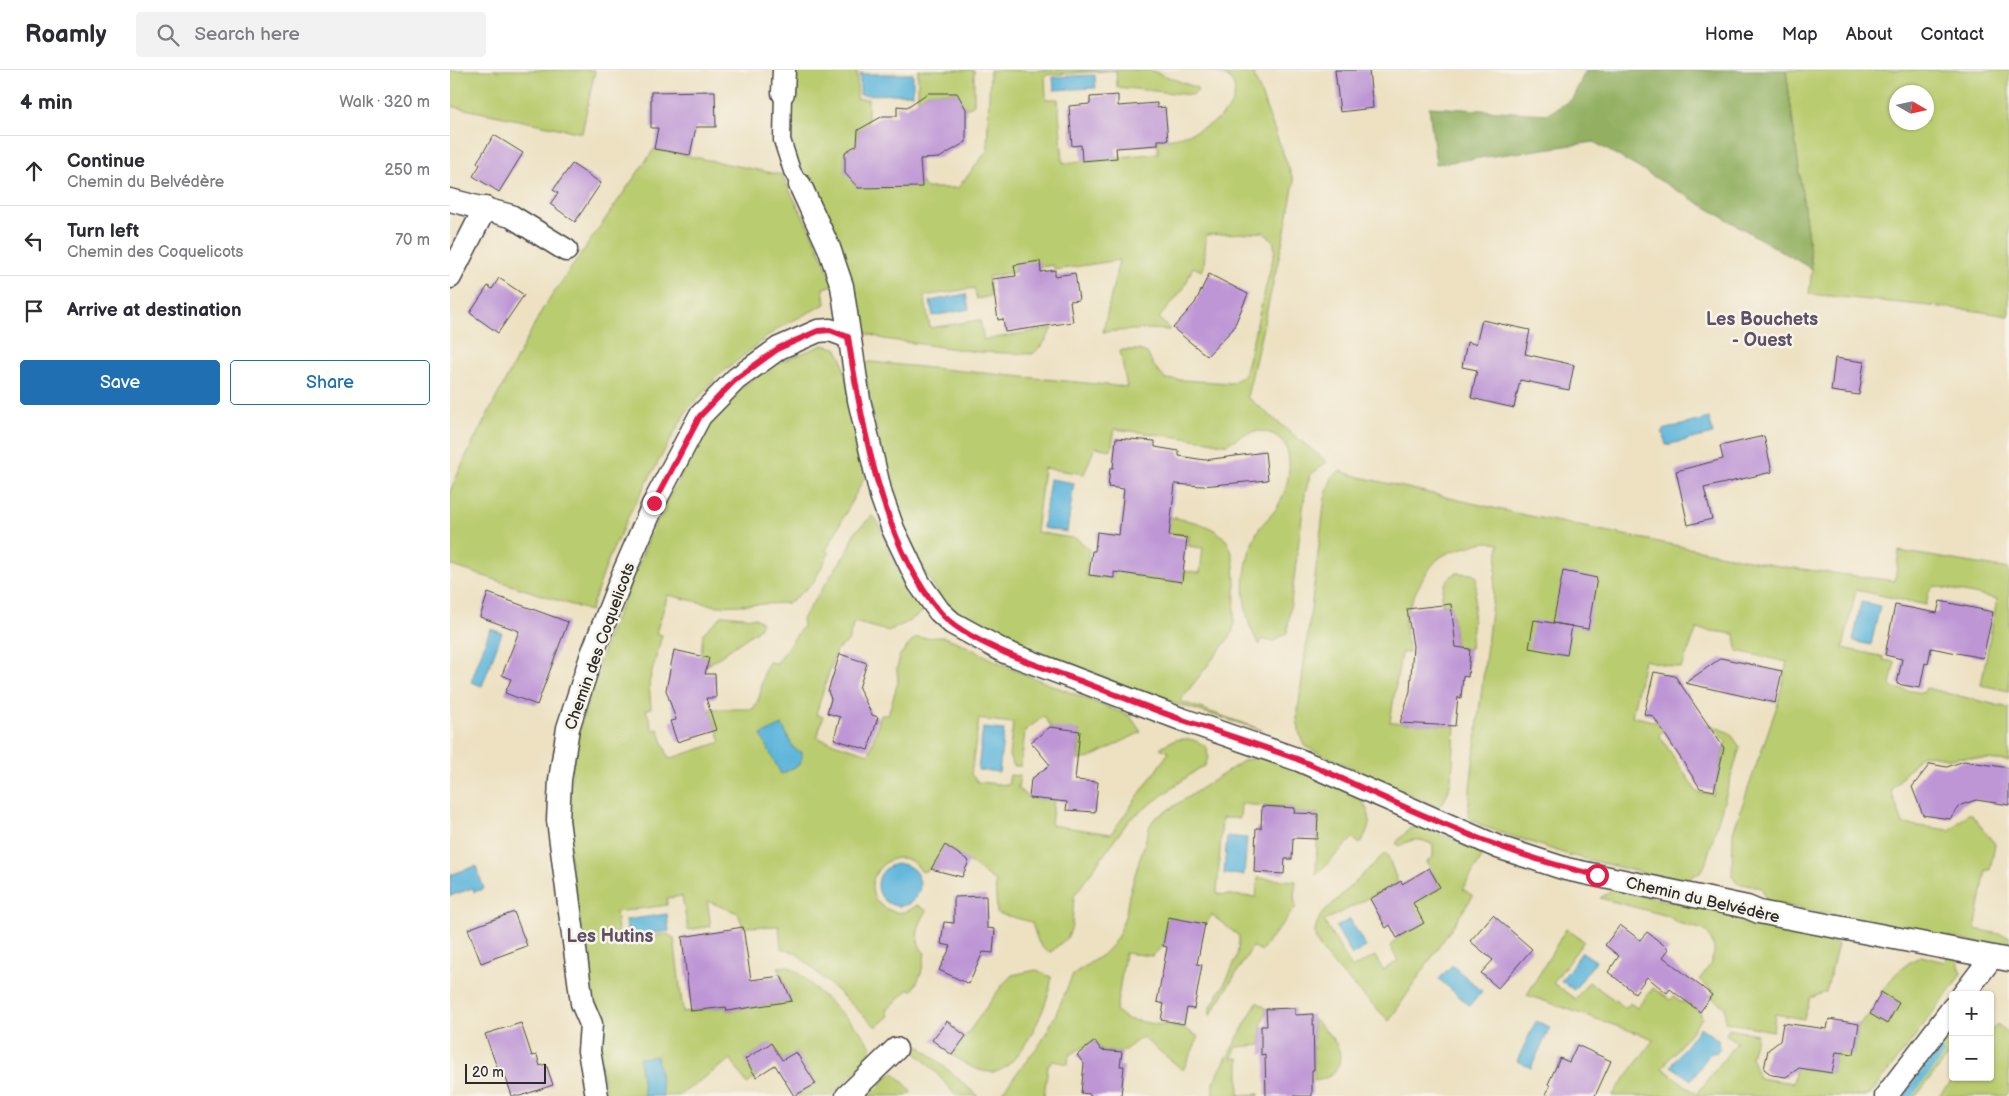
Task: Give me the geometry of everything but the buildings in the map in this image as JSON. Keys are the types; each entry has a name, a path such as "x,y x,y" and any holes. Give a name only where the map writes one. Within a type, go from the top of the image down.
{"street":[{"name":"Chemin du Belvédère","path":"784,70 782,140 792,171 829,248 842,286 848,337 863,419 881,495 893,528 919,583 939,611 952,623 1005,652 1181,719 1300,760 1498,847 1566,869 1747,907 1759,912 2000,958"},
{"path":"450,200 501,212 521,221 566,250"},
{"path":"450,277 485,208"},
{"name":"Chemin des Coquelicots","path":"597,1096 589,1051 591,1024 582,1003 558,820 560,780 568,728 592,654 638,538 680,452 700,416 736,379 779,348 818,331 830,330 848,337"},
{"path":"1967,991 2000,958"},
{"path":"1886,1096 1949,1013"},
{"path":"848,1096 896,1049"}],"green space":[{"path":"450,70 595,70 582,133 450,106"},
{"path":"791,70 857,70 857,99 868,99 868,125 858,130 857,145 845,153 845,173 921,182 927,188 958,188 987,151 990,70 1116,70 1045,75 1046,99 1058,99 1063,163 1158,153 1158,140 1179,137 1203,128 1223,115 1230,107 1234,97 1233,83 1213,70 1252,70 1294,182 1285,231 1247,397 1327,462 1310,475 1305,494 1287,633 1272,642 1262,639 1260,645 1248,619 1244,590 1248,559 1257,532 1278,506 1287,483 1289,461 1287,451 1283,443 1276,436 1262,431 1253,432 1245,434 1228,444 1220,444 1115,429 1111,450 1095,447 1084,474 1044,468 1036,532 1077,539 1089,549 1086,576 1113,579 1115,568 1123,573 1182,582 1184,571 1200,573 1203,548 1188,546 1189,536 1167,533 1169,517 1207,526 1221,535 1230,547 1233,557 1235,593 1232,634 1180,701 1262,730 1141,693 980,630 945,604 916,557 890,495 863,367 870,362 1127,387 1120,350 1139,350 1147,353 1154,366 1165,379 1231,383 1244,376 1275,250 1273,240 1263,232 1206,235 1204,267 1202,271 1193,267 1184,288 1159,318 1170,330 1148,329 1103,332 1119,260 1055,270 1053,265 1041,267 1014,265 1015,272 988,277 991,296 977,299 974,288 924,296 930,328 980,320 984,340 1053,328 1044,343 1033,354 978,352 884,339 865,333 859,322 845,269 799,166 791,140 789,123"},
{"path":"918,70 974,70 974,104 966,109 956,93 928,93 918,100"},
{"path":"1116,70 1150,70 1197,88 1198,91 1192,95 1117,87"},
{"path":"1586,70 1786,70 1812,269 1594,142 1436,164 1429,107 1548,114 1572,99"},
{"path":"1786,70 2009,70 2009,316 1970,310 1809,294 1812,269"},
{"path":"654,149 782,175 815,240 834,285 823,288 825,304 777,329 719,375 687,410 631,511 609,558 590,611 450,565 450,491 466,456 542,310"},
{"path":"823,345 836,348 842,359 865,476 826,551 829,553 813,583 789,603 716,606 668,595 656,633 662,635 649,683 651,708 646,710 653,730 658,729 669,759 721,742 710,709 753,709 757,703 764,673 769,662 777,663 803,626 802,619 850,547 854,533 872,516 877,520 897,570 925,610 908,622 888,631 854,622 848,642 836,650 816,714 823,717 817,738 869,754 881,715 888,715 898,682 897,669 900,655 915,638 944,637 1016,671 1130,716 1141,732 1090,758 1078,760 1080,731 1065,729 1056,736 1044,716 1025,731 1021,766 1014,766 1009,756 1013,723 979,719 971,774 978,782 1008,785 1010,775 1020,776 1018,788 1029,798 1054,800 1051,825 1111,834 1169,752 1160,748 1165,744 1177,740 1190,739 1207,748 1208,757 1205,766 1198,769 1129,820 1074,896 1072,926 1068,937 1051,952 1042,948 1031,922 997,913 995,881 946,845 931,869 922,872 911,861 899,858 888,861 879,868 873,879 872,890 877,901 893,912 904,912 917,905 927,911 921,921 918,932 919,943 925,953 921,974 913,990 909,989 887,1010 889,1016 876,1027 796,953 781,948 779,926 743,927 738,913 707,901 711,926 688,930 682,896 667,898 667,905 616,912 619,941 667,934 674,938 683,1012 726,1007 727,1011 791,1001 778,967 787,966 799,973 859,1030 871,1047 869,1056 831,1096 795,1096 816,1083 796,1052 782,1060 771,1043 745,1059 756,1077 747,1084 731,1059 678,1096 606,1096 588,989 566,826 575,743 607,639 655,524 710,419 738,390 773,365"},
{"path":"1340,471 1515,513 1778,566 1895,581 1899,551 2009,569 2009,691 1981,685 1997,599 1935,586 1929,591 1926,605 1856,590 1843,648 1884,657 1883,660 1895,662 1890,684 1893,688 1923,693 1926,688 2009,708 2009,761 1958,757 1953,759 1922,754 1891,790 1903,824 1950,830 1968,814 1971,814 1995,844 1990,870 1986,870 1975,929 2009,936 2009,943 2004,948 1767,902 1762,888 1737,883 1732,876 1733,832 1778,703 1787,662 1737,651 1735,634 1697,629 1681,668 1644,660 1632,716 1669,725 1659,735 1697,792 1713,795 1726,742 1708,724 1730,733 1740,747 1705,865 1699,873 1684,880 1643,873 1569,855 1482,826 1468,817 1499,544 1488,542 1477,544 1449,553 1438,559 1417,589 1406,616 1405,627 1409,653 1401,653 1390,722 1455,726 1451,778 1442,804 1435,806 1306,747 1300,735 1297,719 1325,498 1332,477"},
{"path":"1458,573 1472,574 1477,577 1470,649 1456,647 1451,604 1442,605 1444,586 1449,578"},
{"path":"723,615 755,618 762,622 759,629 708,665 709,658 701,656 703,633"},
{"path":"1266,756 1353,793 1364,805 1369,817 1369,823 1364,837 1359,844 1353,838 1316,875 1318,814 1294,813 1294,808 1241,804 1240,818 1222,818 1217,894 1256,897 1258,878 1296,881 1294,897 1296,907 1261,951 1253,946 1210,1016 1210,1009 1225,983 1237,956 1239,946 1239,936 1212,915 1204,926 1168,917 1163,946 1152,956 1125,953 1116,1011 1126,1019 1185,1029 1199,1037 1183,1070 1142,1037 1122,1052 1101,1050 1095,1041 1069,1055 1068,1064 1053,1061 1048,1065 1044,1096 1013,1096 1011,1094 1009,1096 999,1096 1042,1041 1073,974 1102,955 1119,934 1150,825 1154,819 1245,760"},
{"path":"1418,826 1485,852 1463,889 1473,896 1389,1021 1327,957 1316,940 1315,929 1322,914 1385,853 1388,856 1398,883 1324,921 1352,968 1375,956 1383,970 1398,961 1390,946 1397,938 1424,923 1413,903 1440,887 1427,862 1433,857 1433,845 1416,840 1408,841 1400,846 1396,843 1409,829"},
{"path":"1613,890 1738,915 1742,922 1838,944 1826,992 1810,998 1804,1019 1775,1014 1773,1031 1725,1022 1725,1007 1711,997 1714,992 1699,980 1710,965 1714,954 1714,948 1709,935 1704,930 1678,923 1668,916 1600,898"},
{"path":"1566,929 1584,941 1553,983 1575,999 1589,982 1626,1008 1630,1003 1637,1008 1653,988 1670,1000 1674,996 1682,1003 1684,1000 1700,1012 1702,1018 1662,1068 1697,1094 1737,1042 1726,1034 1729,1029 1757,1034 1751,1057 1759,1078 1793,1083 1796,1067 1832,1073 1836,1052 1854,1054 1859,1024 1870,1014 1887,1024 1899,1003 1881,992 1903,967 1921,956 1944,962 1949,956 1958,961 1961,973 1954,985 1869,1096 1612,1096 1654,1039 1527,995"},
{"path":"1036,970 1051,977 1050,988 1040,1017 1014,1060 1004,1068 988,1072 972,1067 952,1055 1003,984 1012,975"},
{"path":"1257,1002 1267,1009 1261,1026 1261,1045 1237,1047 1231,1058 1239,1058 1239,1095 1259,1094 1259,1096 1213,1096 1213,1083"},
{"path":"1313,1019 1335,1042 1340,1056 1335,1071 1326,1078 1314,1081"},
{"path":"1997,1024 2009,1033 2009,1092 2006,1096 1938,1096 1952,1081 1994,1081 1994,1028"},
{"path":"1949,1037 1949,1055 1916,1096 1899,1096 1940,1042"},
{"path":"919,1045 978,1096 956,1096 933,1069 914,1051"},
{"path":"893,1072 912,1091 907,1096 869,1096"}],"water":[{"path":"860,74 913,74 913,94 860,95"},
{"path":"1095,75 1096,88 1054,90 1053,77"},
{"path":"966,294 969,309 933,316 930,301"},
{"path":"1709,418 1713,434 1666,445 1662,430"},
{"path":"1050,479 1074,483 1067,532 1043,528"},
{"path":"1861,602 1880,606 1871,645 1853,641"},
{"path":"490,629 502,633 482,686 471,682"},
{"path":"782,725 794,749 802,752 802,758 801,764 781,774 761,735"},
{"path":"983,728 1004,730 999,772 978,770"},
{"path":"1227,836 1247,838 1244,875 1224,874"},
{"path":"903,864 911,867 917,873 920,885 917,897 911,903 895,906 887,903 881,897 878,881 881,873 887,867"},
{"path":"476,866 484,889 474,892 473,888 450,896 450,875"},
{"path":"667,914 669,931 628,937 626,920"},
{"path":"1350,919 1366,947 1352,955 1336,927"},
{"path":"1582,952 1596,961 1574,990 1561,981"},
{"path":"1452,965 1482,991 1470,1006 1439,979"},
{"path":"1536,1021 1550,1027 1531,1068 1517,1061"},
{"path":"1700,1027 1719,1041 1720,1048 1716,1053 1711,1052 1691,1080 1671,1066"},
{"path":"657,1056 663,1096 644,1096 639,1058"}],"waterway":[{"path":"1907,1096 1940,1054"}],"district":[{"name":"Les Bouchets - Ouest","path":"1762,329"},
{"name":"Les Hutins","path":"610,936"}],"route":[{"path":"654,503 700,416 736,379 779,348 818,331 830,330 840,332 848,337 859,400 881,495 893,528 919,583 939,611 952,623 1005,652 1181,719 1300,760 1498,847 1566,869 1597,875"}]}
